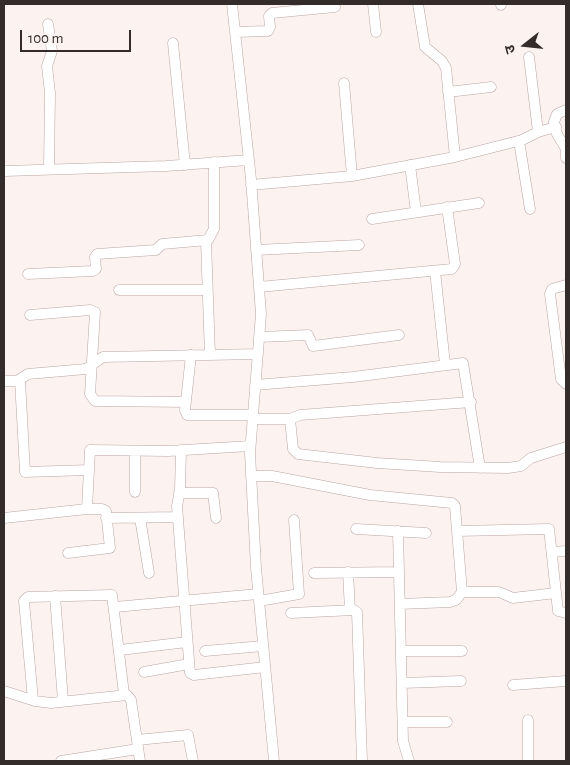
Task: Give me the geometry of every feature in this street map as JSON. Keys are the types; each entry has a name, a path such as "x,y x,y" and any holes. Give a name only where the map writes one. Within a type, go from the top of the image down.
{"street":[{"path":"232,4 249,160 259,287 260,338 250,446 259,597 274,761"},
{"path":"373,4 376,32"},
{"path":"418,4 424,43 428,50 445,64 455,157"},
{"path":"235,32 265,32 269,30 270,15 293,8 335,7"},
{"path":"48,24 52,51 47,66 50,93 49,169"},
{"path":"174,43 185,165"},
{"path":"529,57 538,132"},
{"path":"344,83 352,176"},
{"path":"448,92 491,87"},
{"path":"566,110 557,114 554,122 566,149 566,158"},
{"path":"251,185 352,176 455,157 519,141 538,132 556,127"},
{"path":"519,141 530,209"},
{"path":"5,171 185,165 249,160"},
{"path":"28,274 93,271 96,269 95,257 97,254 156,250 162,244 206,241 211,238 214,229 214,162"},
{"path":"410,165 416,212"},
{"path":"372,219 479,204"},
{"path":"259,287 452,269 455,264 447,207"},
{"path":"206,241 210,355"},
{"path":"256,250 359,244"},
{"path":"435,271 445,364"},
{"path":"566,285 552,289 550,294 561,379 566,384"},
{"path":"119,290 207,290"},
{"path":"30,315 90,310 95,312 90,394 95,400 186,402"},
{"path":"260,338 308,335 313,346 399,335"},
{"path":"4,381 20,380 28,374 86,369 103,357 258,354"},
{"path":"191,355 185,413 189,416 290,418 470,402"},
{"path":"256,385 353,377 460,363 465,365 480,468"},
{"path":"20,380 25,472 90,470"},
{"path":"290,418 293,450 298,454 377,463 516,468 531,458 566,446"},
{"path":"87,509 90,450 181,450 250,446"},
{"path":"181,450 177,501 190,673 194,675 265,667"},
{"path":"135,451 135,492"},
{"path":"251,476 272,476 370,495 452,503 455,506 462,592 456,600 450,602 400,604"},
{"path":"179,493 213,493 216,518"},
{"path":"4,518 87,509 104,509 110,546 108,550 68,554"},
{"path":"106,518 178,517"},
{"path":"140,518 149,573"},
{"path":"115,606 299,594 294,520"},
{"path":"457,531 546,528 550,531 558,611 566,613"},
{"path":"356,529 426,533"},
{"path":"398,532 403,741 410,761"},
{"path":"552,552 566,551"},
{"path":"348,572 350,610"},
{"path":"314,573 399,572"},
{"path":"462,592 499,592 513,598 556,593"},
{"path":"33,700 24,601 28,597 110,595 114,597 124,694"},
{"path":"55,596 63,701"},
{"path":"291,613 350,610 357,612 362,761"},
{"path":"120,650 188,642"},
{"path":"205,651 263,646"},
{"path":"401,651 462,651"},
{"path":"144,672 189,664"},
{"path":"402,683 461,681"},
{"path":"513,685 566,681"},
{"path":"4,691 33,700 63,701 124,694 130,697 140,761"},
{"path":"528,720 528,761"},
{"path":"403,722 447,722"},
{"path":"61,761 188,735 192,761"}]}
